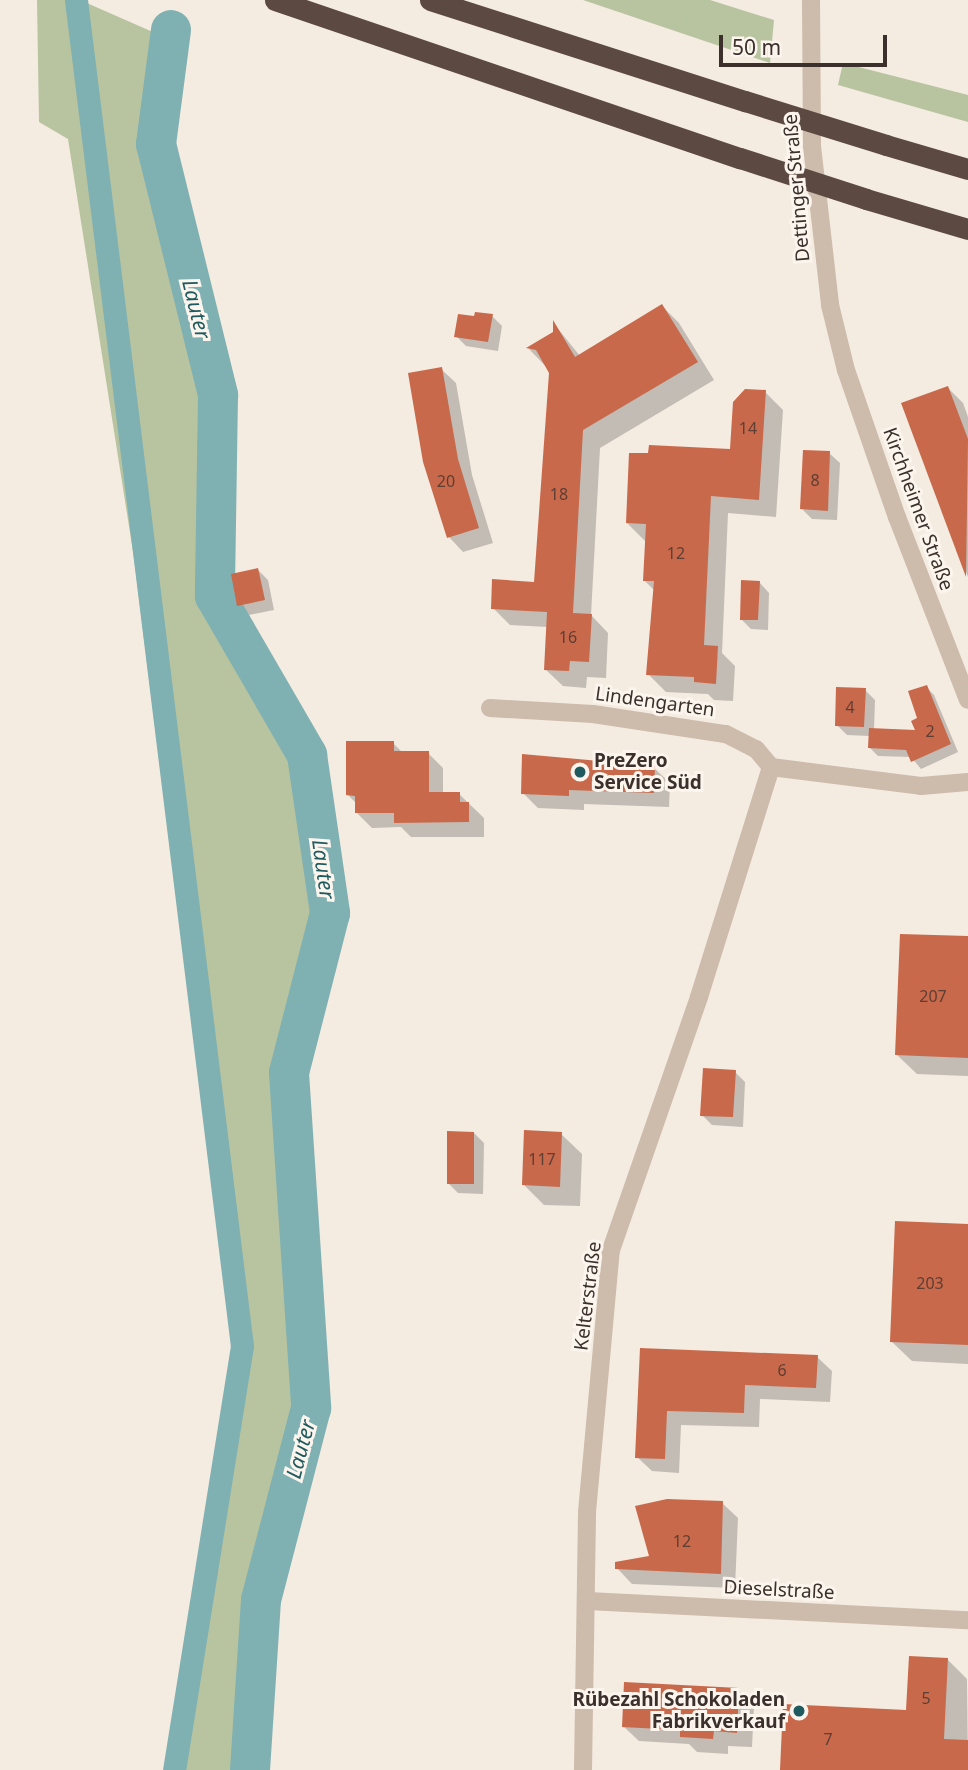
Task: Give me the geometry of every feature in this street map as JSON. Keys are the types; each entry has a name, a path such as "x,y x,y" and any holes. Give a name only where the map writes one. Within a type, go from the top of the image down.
{"highway":[{"path":"275,0 740,158 968,229"},
{"path":"430,0 968,169"}],"street":[{"name":"Dettinger Straße","path":"811,0 811,146 818,226 846,370"},
{"name":"Kirchheimer Straße","path":"846,370 897,517 968,699"},
{"name":"Lindengarten","path":"490,708 593,714 726,734 756,749 771,767"},
{"path":"771,767 818,769 920,786 968,782"},
{"name":"Kelterstraße","path":"583,1770 588,1601 587,1512 611,1250 699,996 771,767"},
{"name":"Dieselstraße","path":"588,1601 968,1620"}],"green space":[{"path":"37,0 80,0 187,47 169,150 230,385 225,594 317,750 343,912 299,1076 320,1406 267,1601 255,1770 166,1770 232,1346 134,558 68,139 39,122"},
{"path":"583,0 710,0 774,20 770,63"},
{"path":"843,63 968,95 968,122 838,85"}],"building":[{"path":"662,304 698,362 583,430 573,613 592,614 589,662 570,661 569,671 544,670 547,612 491,609 492,579 534,582 549,373 536,350 526,348 553,332 553,320 575,357"},
{"path":"475,312 493,314 488,342 454,337 458,314 474,316"},
{"path":"442,367 458,459 479,528 447,538 423,462 408,373"},
{"path":"948,386 968,439 966,577 901,403"},
{"path":"745,389 766,390 759,500 711,496 704,645 718,646 716,684 694,682 694,677 646,675 654,581 643,581 646,524 626,523 629,453 648,453 649,445 730,449 733,402"},
{"path":"803,450 830,451 828,511 800,509"},
{"path":"258,568 265,600 237,606 231,574"},
{"path":"741,580 760,581 758,620 740,620"},
{"path":"927,685 951,744 911,762 906,750 868,748 869,728 915,730 911,721 917,718 908,691"},
{"path":"836,687 866,688 864,727 835,726"},
{"path":"346,741 394,741 394,751 429,751 429,792 460,792 460,802 469,802 469,822 394,823 394,813 355,813 355,796 346,795"},
{"path":"522,754 655,766 654,793 569,790 569,796 521,794"},
{"path":"900,934 968,936 968,1058 895,1055"},
{"path":"703,1068 736,1070 733,1117 700,1116"},
{"path":"524,1130 562,1132 560,1187 522,1185"},
{"path":"447,1131 474,1132 474,1184 447,1184"},
{"path":"895,1221 968,1224 968,1345 890,1342"},
{"path":"640,1348 818,1355 816,1388 745,1385 744,1413 667,1411 665,1459 635,1458"},
{"path":"667,1499 723,1501 721,1574 615,1569 615,1562 649,1556 635,1506"},
{"path":"909,1656 948,1658 944,1739 968,1740 968,1770 780,1770 783,1704 906,1710"},
{"path":"624,1682 739,1688 737,1733 714,1731 713,1739 680,1737 680,1730 622,1727"}],"waterway":[{"path":"76,0 242,1346 174,1770"},
{"name":"Lauter","path":"171,30 156,144 218,395 215,596 307,755 330,913 289,1073 311,1408 261,1600 250,1770"}],"place":[{"name":"PreZero Service Süd","path":"580,772"},
{"name":"Rübezahl Schokoladen Fabrikverkauf","path":"799,1711"}]}
